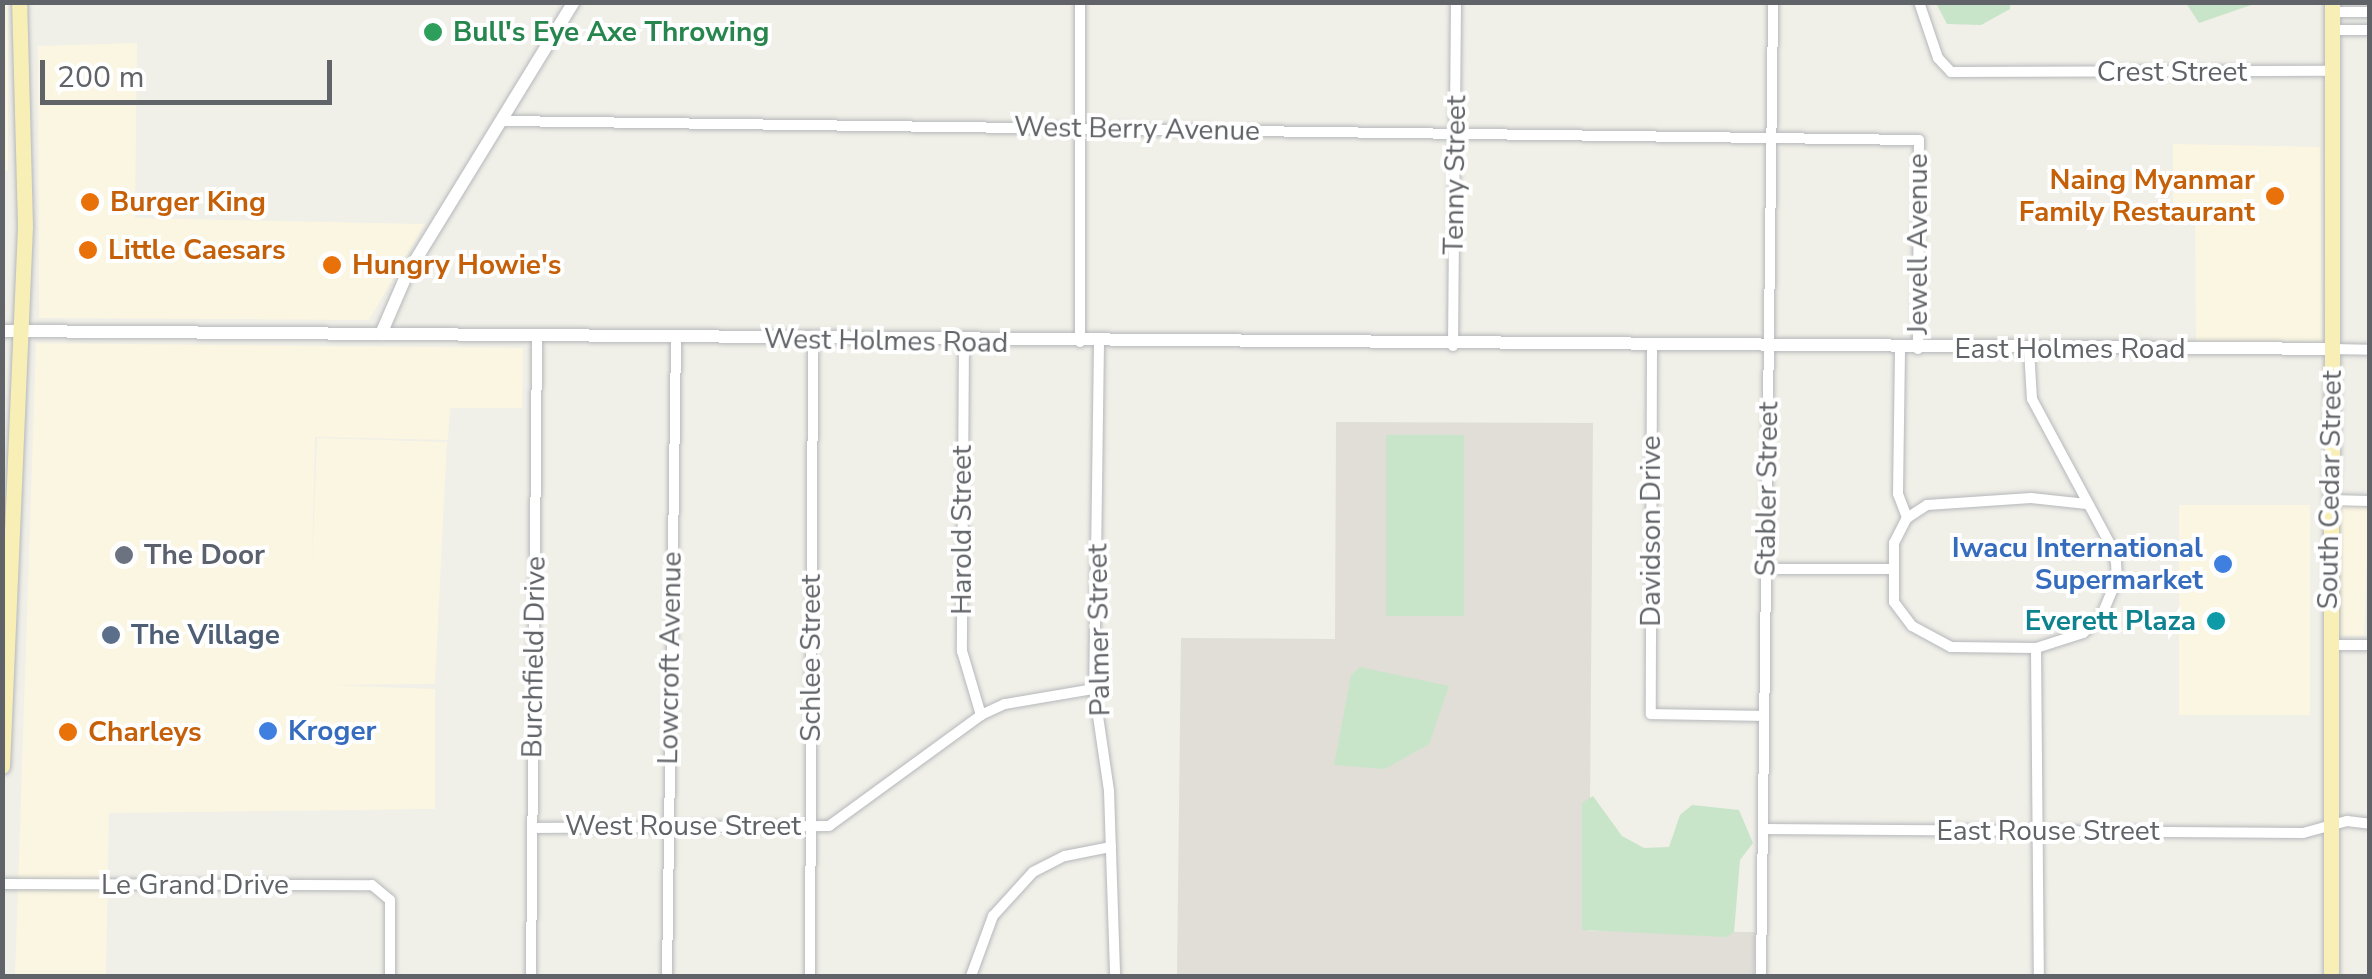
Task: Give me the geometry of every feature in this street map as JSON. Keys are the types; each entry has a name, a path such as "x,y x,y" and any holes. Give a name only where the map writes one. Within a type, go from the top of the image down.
{"main road":[{"path":"2,766 26,164 20,2"},
{"name":"South Cedar Street","path":"2330,976 2332,8"}],"street":[{"path":"381,334 382,318 407,274 574,2"},
{"path":"1080,2 1080,342"},
{"name":"Tenny Street","path":"1453,347 1456,2"},
{"name":"Stabler Street","path":"1761,976 1772,2"},
{"name":"Crest Street","path":"1919,2 1944,68 2012,72 2332,71"},
{"path":"2332,8 2370,12"},
{"path":"2332,30 2370,30"},
{"name":"West Berry Avenue","path":"502,121 1919,140"},
{"name":"Jewell Avenue","path":"1918,349 1919,140"},
{"name":"West Holmes Road","path":"2,332 1770,349"},
{"name":"Burchfield Drive","path":"531,976 537,338"},
{"name":"Lowcroft Avenue","path":"667,976 666,825 676,338"},
{"name":"Schlee Street","path":"810,976 813,340"},
{"name":"Harold Street","path":"964,342 962,651 981,716"},
{"name":"Palmer Street","path":"1099,343 1094,689 1111,847 1115,976"},
{"name":"Davidson Drive","path":"1652,348 1651,714 1764,716"},
{"name":"East Holmes Road","path":"1770,349 2370,350"},
{"path":"1766,568 1889,568 1894,602 1932,641 2036,648 2083,633 2101,616 2117,579 2110,544 2032,399 2029,349"},
{"name":"Jewell Avenue","path":"1889,568 1907,518 1898,494 1900,350"},
{"path":"1907,518 1947,500 2087,504"},
{"path":"2329,500 2370,501"},
{"path":"2328,645 2370,645"},
{"path":"2036,648 2040,976"},
{"name":"West Rouse Street","path":"532,828 839,824 981,716 1005,704 1094,689"},
{"name":"East Rouse Street","path":"1764,829 2304,833 2331,825 2370,824"},
{"path":"971,976 992,916 1033,872 1064,856 1111,847"},
{"name":"Le Grand Drive","path":"2,884 363,885 386,892 390,976"}],"shaded area":[{"path":"2,3 8,3 8,171 2,171"},
{"path":"137,43 135,218 425,224 369,320 39,318 38,46"},
{"path":"2173,144 2320,147 2322,342 2196,341 2195,207 2173,207"},
{"path":"36,343 523,348 522,408 450,408 448,440 315,437 312,566 317,438 447,442 435,684 331,685 435,689 435,809 109,813 106,976 15,976"},
{"path":"1336,422 1593,423 1589,931 1755,932 1754,976 1177,976 1181,638 1335,639"},
{"path":"2337,499 2369,500 2364,636 2332,635"},
{"path":"2179,505 2310,505 2310,715 2179,715"}],"green space":[{"path":"1936,3 2010,3 2010,9 1981,25 1947,24"},
{"path":"2186,3 2257,3 2199,23"},
{"path":"1386,435 1464,435 1464,616 1386,616"},
{"path":"1360,667 1449,686 1429,744 1385,769 1334,765 1351,675"},
{"path":"1593,796 1622,836 1644,848 1669,847 1680,815 1692,805 1739,810 1753,843 1740,860 1734,932 1727,937 1582,930 1582,803"}],"place":[{"name":"Bull's Eye Axe Throwing","path":"433,32"},
{"name":"Naing Myanmar Family Restaurant","path":"2275,196"},
{"name":"Burger King","path":"90,202"},
{"name":"Little Caesars","path":"88,250"},
{"name":"Hungry Howie's","path":"332,265"},
{"name":"The Door","path":"124,555"},
{"name":"Iwacu International Supermarket","path":"2223,564"},
{"name":"Everett Plaza","path":"2216,621"},
{"name":"The Village","path":"111,635"},
{"name":"Kroger","path":"268,731"},
{"name":"Charleys","path":"68,732"}]}
